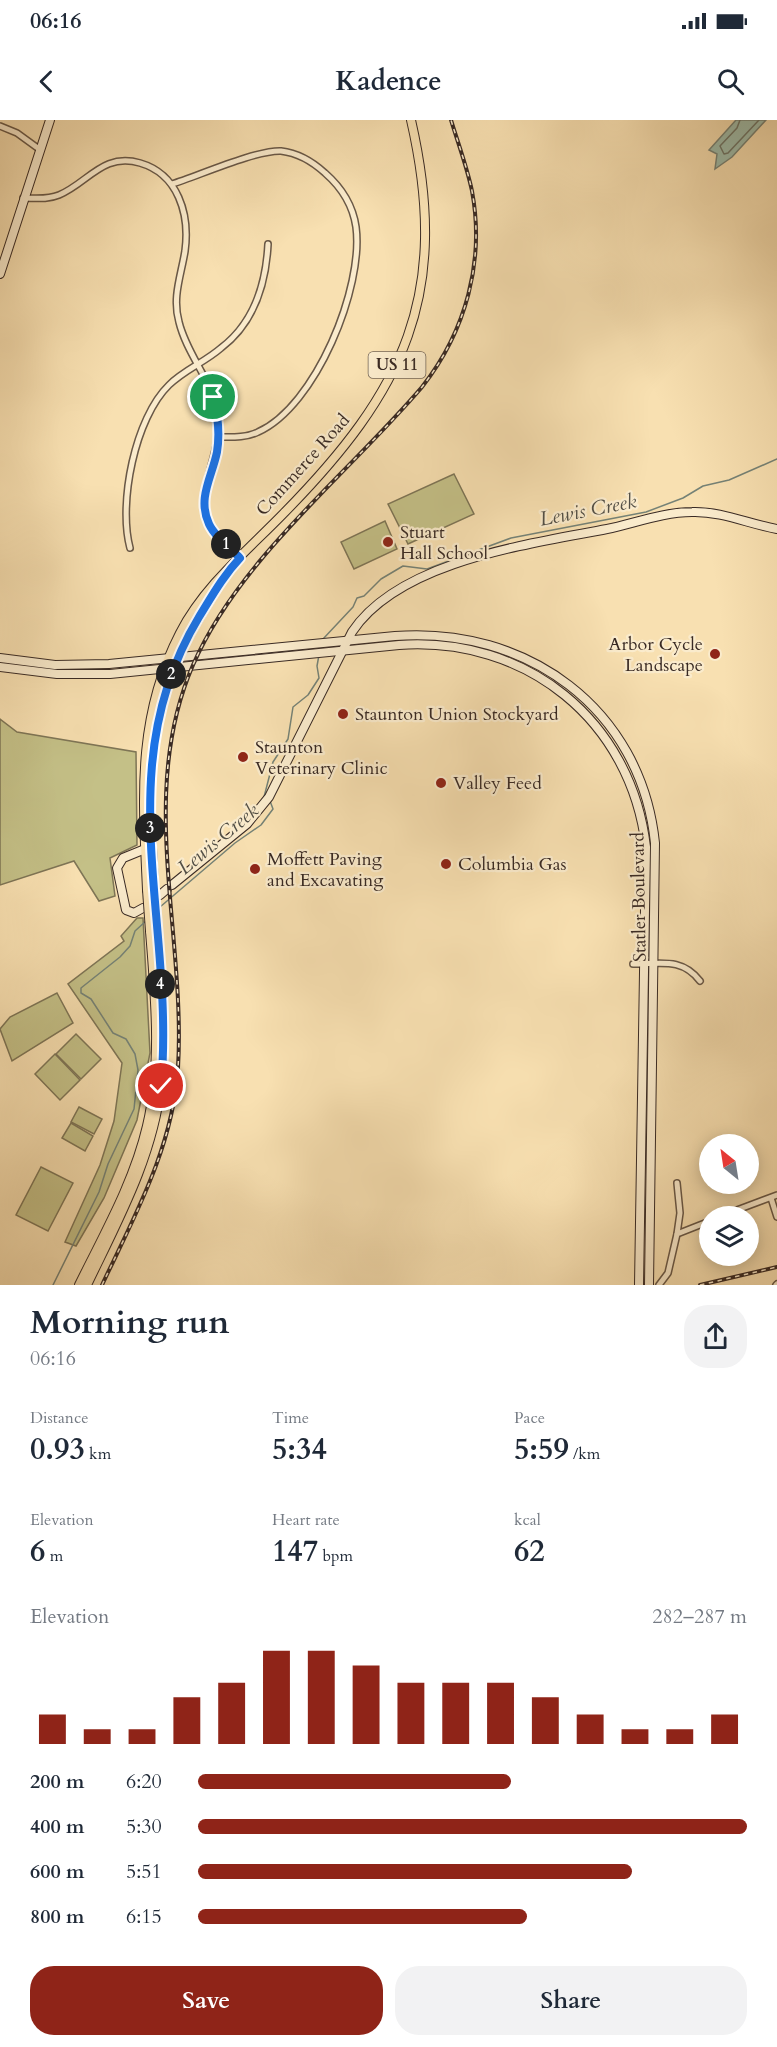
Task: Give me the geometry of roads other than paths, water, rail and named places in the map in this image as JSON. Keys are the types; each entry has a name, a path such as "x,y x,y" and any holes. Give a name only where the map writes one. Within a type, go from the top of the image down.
{"main road":[{"path":"0,274 50,120"},
{"name":"Commerce Road","path":"87,1285 138,1176 156,1117 163,1044 148,848 151,759 169,669 173,658 224,576 350,440 376,404 398,362 417,305 426,240 424,189 411,120"},
{"path":"160,895 247,824 268,800 339,652 360,622 380,601 408,585 510,546 689,512 714,514 777,529"},
{"path":"360,622 362,630 369,638"},
{"name":"Statler Boulevard","path":"0,658 72,665 430,634 461,637 495,646 551,672 575,690 600,715 631,761 651,817 657,862 649,1285"},
{"name":"Statler Boulevard","path":"0,668 86,675 421,644 478,651 510,661 540,677 585,713 620,760 641,817 647,859 639,1285"},
{"path":"320,654 332,666"},
{"path":"143,908 134,913 126,910 117,868 123,858 148,848"},
{"name":"Commerce Road","path":"79,1285 126,1188 150,1114 156,1045 153,928"}],"street":[{"path":"0,126 17,133 39,149"},
{"path":"172,184 260,154 280,151 291,153 311,161 329,176 347,201 355,225 355,265 345,309 326,356 315,374 294,402 270,426 244,436 218,437"},
{"path":"23,198 44,199 57,196 96,169 118,160 132,161 150,167 172,184 182,205 186,231 185,250 176,289 176,310 184,341 213,397 218,413 218,437 204,495 205,511 214,532 240,558"},
{"path":"130,548 126,534 127,502 133,463 144,422 154,402 169,385 233,338 250,315 265,276 268,244"},
{"path":"633,964 683,965 688,967 700,981"},
{"path":"659,1285 668,1273 677,1234 680,1213 677,1183"},
{"path":"749,1206 774,1197 777,1216"},
{"path":"677,1234 699,1225"}],"water":[{"path":"736,120 766,120 732,157 715,169 717,154 709,150"}],"waterway":[{"name":"Lewis Creek","path":"323,639 353,607 357,598 364,596 381,579 403,566 427,569 511,538 646,512 683,498 703,486 729,480 777,459"},
{"name":"Lewis Creek","path":"264,797 273,762 288,739 293,707 308,695 319,678 317,666 319,655"},
{"name":"Lewis Creek","path":"160,907 235,843 261,825 273,809 270,801"},
{"name":"Lewis Creek","path":"53,1285 99,1192 108,1164 134,1109 138,1070 135,1054 126,1039 113,1033 91,999 81,993 81,988 120,957 130,946 135,931 146,921"}],"railway":[{"path":"102,1285 150,1180 169,1125 175,1097 179,1017 166,814 168,763 177,714 193,665 213,626 238,589 266,553 422,387 450,343 461,319 468,294 476,243 472,191 451,120"},
{"path":"700,1285 777,1267"}],"place":[{"name":"Stuart Hall School","path":"388,542"},
{"name":"Arbor Cycle Landscape","path":"715,654"},
{"name":"Staunton Union Stockyard","path":"343,714"},
{"name":"Staunton Veterinary Clinic","path":"243,757"},
{"name":"Valley Feed","path":"441,783"},
{"name":"Columbia Gas","path":"446,864"},
{"name":"Moffett Paving and Excavating","path":"255,869"}]}
